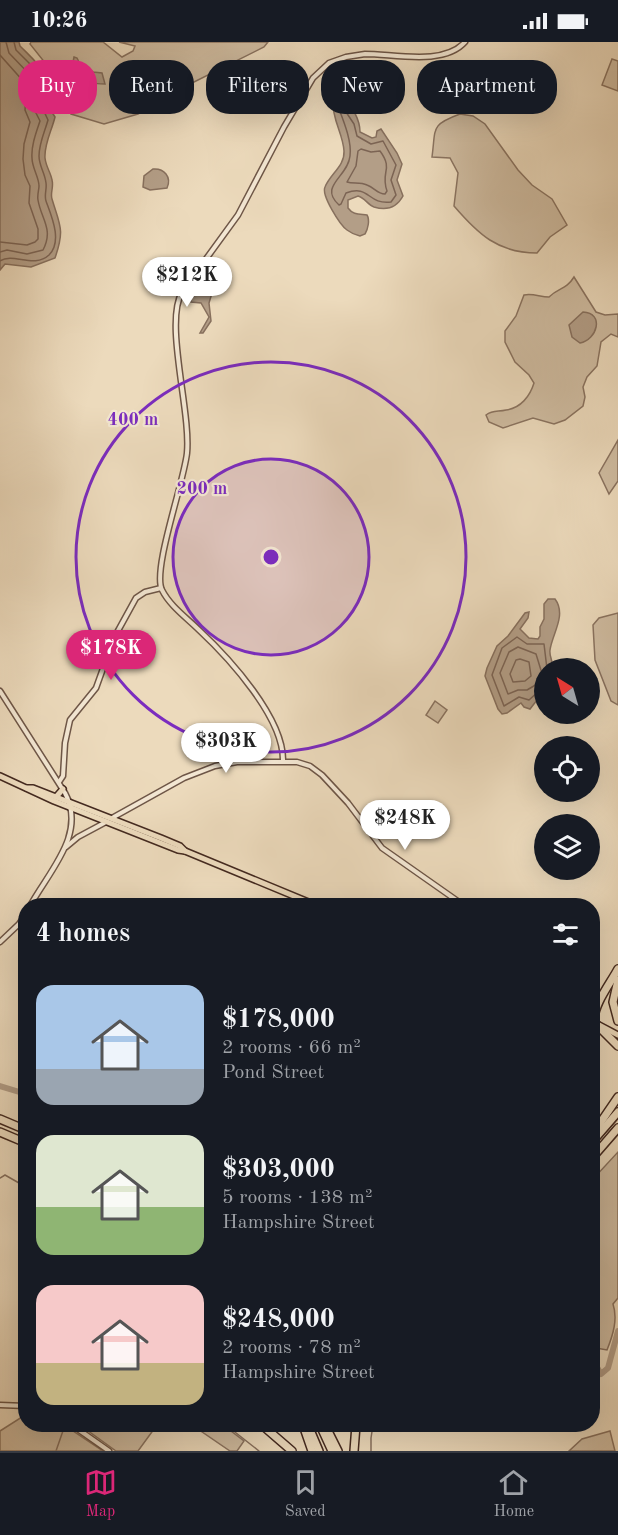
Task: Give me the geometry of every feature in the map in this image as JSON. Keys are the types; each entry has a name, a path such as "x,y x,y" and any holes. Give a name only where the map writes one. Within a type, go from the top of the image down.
{"highway":[{"path":"600,1002 618,969"},
{"path":"618,980 613,1002 618,1021"},
{"path":"600,996 606,990"},
{"path":"600,1029 618,1046"},
{"path":"600,1123 618,1097"},
{"path":"600,1133 618,1112"},
{"path":"0,1119 18,1127"},
{"path":"600,1149 618,1128"},
{"path":"2,1132 18,1140"},
{"path":"600,1152 618,1138"},
{"path":"270,1432 292,1451"},
{"path":"305,1432 312,1451"},
{"path":"311,1432 319,1451"},
{"path":"323,1432 332,1451"},
{"path":"328,1432 338,1451"},
{"path":"354,1451 355,1432"}],"main road":[{"path":"0,776 108,821 161,838 299,898"},
{"path":"27,788 56,797 71,806"},
{"path":"56,797 63,789"},
{"path":"600,1026 618,1035"}],"street":[{"path":"283,761 279,738 252,687 160,588 162,562 187,451 185,405 175,320 180,295 238,215 284,127 317,72 329,63 354,55 438,56 454,52 465,42"},
{"path":"59,782 63,777 65,743 70,720 94,692 114,638 136,598 144,592 160,588"},
{"path":"0,691 59,782 71,806 73,828 66,847 35,898"},
{"path":"66,847 82,835 184,778 204,770 237,762 303,763 318,771 348,803 382,848 450,898"},
{"path":"73,828 75,832 82,835"},
{"path":"0,942 18,924"},
{"path":"0,1404 18,1405"},
{"path":"82,1432 110,1451"}],"shaded area":[{"path":"31,42 103,42 122,57 133,51 135,46 119,42 268,42 264,47 238,60 206,60 206,76 194,82 194,60 109,60 109,114 138,114 104,124 71,114 97,114 97,60 43,60 30,44"},
{"path":"612,59 618,61 618,91 602,85"},
{"path":"460,114 473,116 485,124 518,170 532,185 552,199 567,225 550,237 537,253 511,250 500,246 481,233 454,206 458,173 450,158 432,157 436,129 444,121"},
{"path":"574,277 596,312 605,315 618,314 618,337 611,334 601,342 597,366 587,377 583,387 585,397 583,406 565,420 554,424 533,418 503,428 489,422 486,415 511,409 520,404 527,397 534,383 515,362 505,342 505,331 516,316 524,295 549,297"},
{"path":"618,440 618,481 609,494 599,473"},
{"path":"618,613 618,705 611,701 600,673 600,658 595,658 593,625 599,618"},
{"path":"435,701 447,710 438,723 426,715"},
{"path":"618,1152 618,1298 613,1304 614,1327 607,1350 600,1349 600,1171"},
{"path":"18,1419 18,1432 74,1432 103,1451 0,1451 0,1431"},
{"path":"610,1431 615,1451 569,1451 582,1439"},
{"path":"90,1432 152,1432 138,1451 116,1451"},
{"path":"202,1432 232,1432 244,1441 237,1451 230,1451"}],"water":[{"path":"0,42 19,42 33,60 18,60 18,114 53,114 55,117 47,142 45,158 52,180 52,197 61,234 55,258 31,267 5,264 0,270"},
{"path":"97,72 102,73 105,84 97,84"},
{"path":"334,114 355,114 360,132 372,138 376,137 377,131 381,129 402,164 397,180 403,196 395,205 383,209 370,205 358,196 348,200 348,208 352,212 368,217 366,232 360,236 344,227 332,210 326,196 327,182 340,166 344,156"},
{"path":"153,169 161,170 166,174 167,188 150,190 143,187 144,176"},
{"path":"209,275 211,278 206,280 212,293 209,303 211,321 203,333 200,333 209,317 201,303 191,302 191,297 195,286"},
{"path":"583,312 590,313 594,317 596,327 591,337 580,343 572,337 569,325"},
{"path":"548,599 555,599 560,611 551,644 551,658 534,658 534,704 530,709 521,703 502,714 485,676 487,668 497,646 508,636 525,613 529,612 528,618 520,629 529,638 538,639 544,619 544,604"}],"waterway":[{"path":"0,1086 18,1092"},
{"path":"0,1178 5,1175 18,1182"},
{"path":"600,1372 601,1374 608,1368 618,1331"},
{"path":"56,1451 63,1432"},
{"path":"235,1432 259,1451"},
{"path":"371,1451 372,1432"}]}
